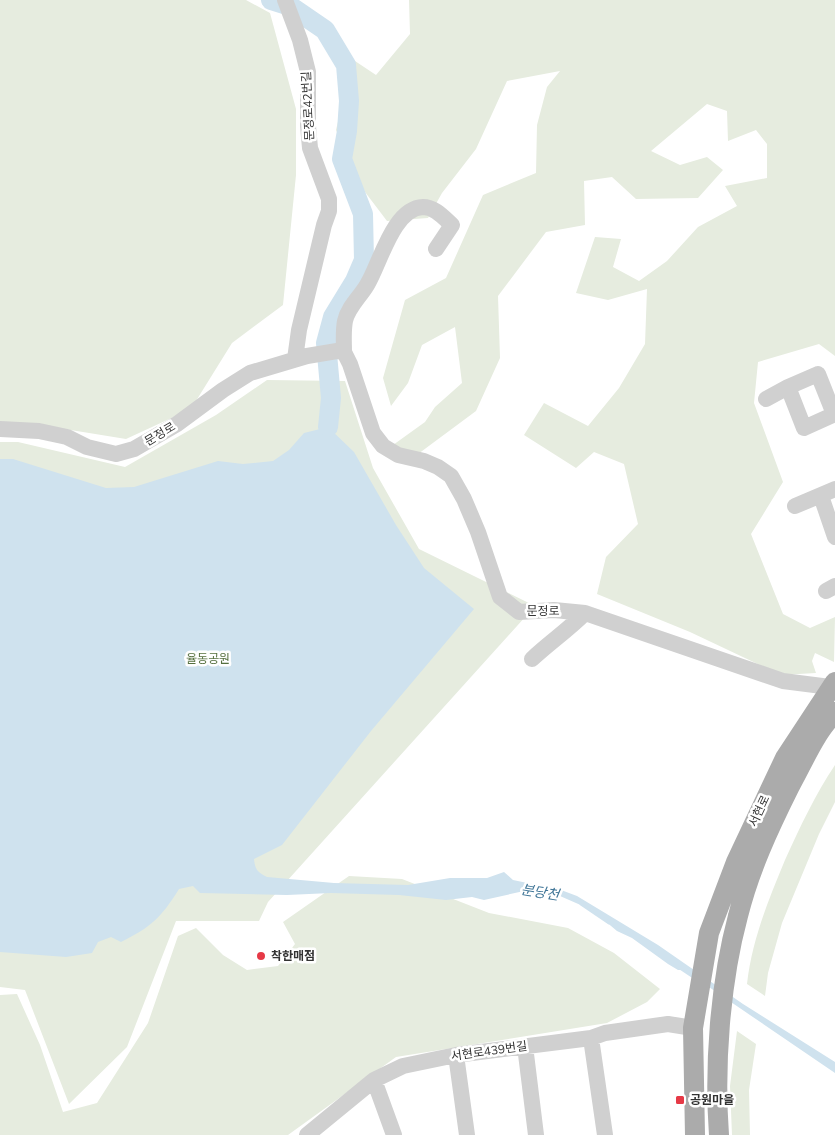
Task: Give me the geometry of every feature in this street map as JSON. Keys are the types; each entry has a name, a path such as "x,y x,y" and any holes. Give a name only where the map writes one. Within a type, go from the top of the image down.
{"main road":[{"name":"서현로","path":"694,1020 709,934 717,907 736,862 786,758 833,686"},
{"name":"서현로","path":"719,1135 717,1114 720,1018 731,944 738,914 755,864 779,808 817,735 835,712"},
{"path":"694,1020 695,1135"}],"street":[{"name":"문정로42번길","path":"288,7 308,72 310,148 329,199 329,211 299,330 301,357"},
{"path":"340,351 345,321 351,308 368,284 394,227 409,212 423,207 436,211 452,225 436,249"},
{"name":"문정로","path":"0,429 39,430 67,437 87,446 116,454 134,449 177,424 223,390 250,373 301,357 340,351 350,364 372,433 382,446 398,455 424,461 438,467 451,476 464,499 478,532 500,597 519,612 554,610 585,613 783,680 833,686"},
{"path":"766,399 788,387 818,374 835,414 804,428 788,387"},
{"path":"795,506 828,493 835,537"},
{"path":"532,659 567,631 585,613"},
{"name":"서현로439번길","path":"307,1135 374,1080 403,1066 456,1055 591,1038 605,1033 694,1020"},
{"path":"591,1038 605,1135"},
{"path":"525,1046 536,1135"},
{"path":"456,1055 467,1135"},
{"path":"374,1080 394,1135"}],"green space":[{"path":"0,0 246,0 270,13 296,109 296,175 283,305 232,343 191,409 126,439 46,426 0,422"},
{"path":"409,0 835,0 835,356 819,344 758,362 754,403 783,482 751,534 783,614 810,628 835,617 834,662 815,653 812,661 816,673 781,675 690,632 597,594 606,557 638,524 624,464 594,452 576,468 524,435 544,403 588,426 619,388 645,344 647,289 608,300 576,293 595,237 621,239 613,267 639,281 667,261 698,227 737,206 725,186 767,178 767,144 756,130 728,141 727,111 707,104 651,151 680,165 707,157 723,170 698,198 636,199 612,177 584,181 585,225 546,232 498,296 500,358 476,411 414,457 393,445 425,422 435,407 462,383 455,327 422,345 408,383 391,406 383,378 405,300 446,278 483,195 536,173 537,125 547,87 560,71 507,81 476,149 442,193 428,218 387,221 365,192 336,130 348,80 337,49 376,75 410,34"},
{"name":"율동공원","path":"267,380 345,381 373,468 419,549 535,606 268,902 259,921 176,921 127,1047 69,1104 25,990 0,987 0,442 18,442 125,467 216,415"},
{"path":"835,765 835,802 819,834 782,923 768,973 765,996 747,984 757,936 785,860 814,800"},
{"path":"349,876 402,879 489,913 568,928 614,953 660,989 647,1002 607,1023 396,1057 288,1135 0,1135 0,995 17,994 40,1045 63,1112 97,1103 148,1023 178,936 196,928 223,955 247,970 278,966 295,944 283,922"},
{"path":"737,1031 756,1044 749,1090 750,1135 732,1135 730,1086"}],"water":[{"name":"율동공원","path":"328,427 354,452 396,525 424,568 474,609 371,731 282,845 254,859 257,870 267,877 334,883 408,885 450,878 487,878 504,872 513,880 561,890 577,896 658,945 743,1004 835,1062 835,1073 684,970 678,970 632,938 617,931 592,910 546,892 524,891 484,900 472,897 446,900 399,895 331,893 287,895 200,893 193,886 179,889 161,915 148,926 121,942 111,937 98,942 92,953 66,957 0,952 0,459 13,459 106,488 134,487 218,461 243,464 273,461 289,450 304,433"}],"waterway":[{"path":"271,0 290,6 325,30 346,65 349,101 347,131 342,159 363,214 364,260 355,281 333,317 326,343 331,398 328,427"},
{"name":"분당천","path":"581,904 609,923"},
{"name":"분당천","path":"680,968 695,978"}],"place":[{"name":"착한매점","path":"261,956"},
{"name":"공원마을","path":"680,1100"}]}
